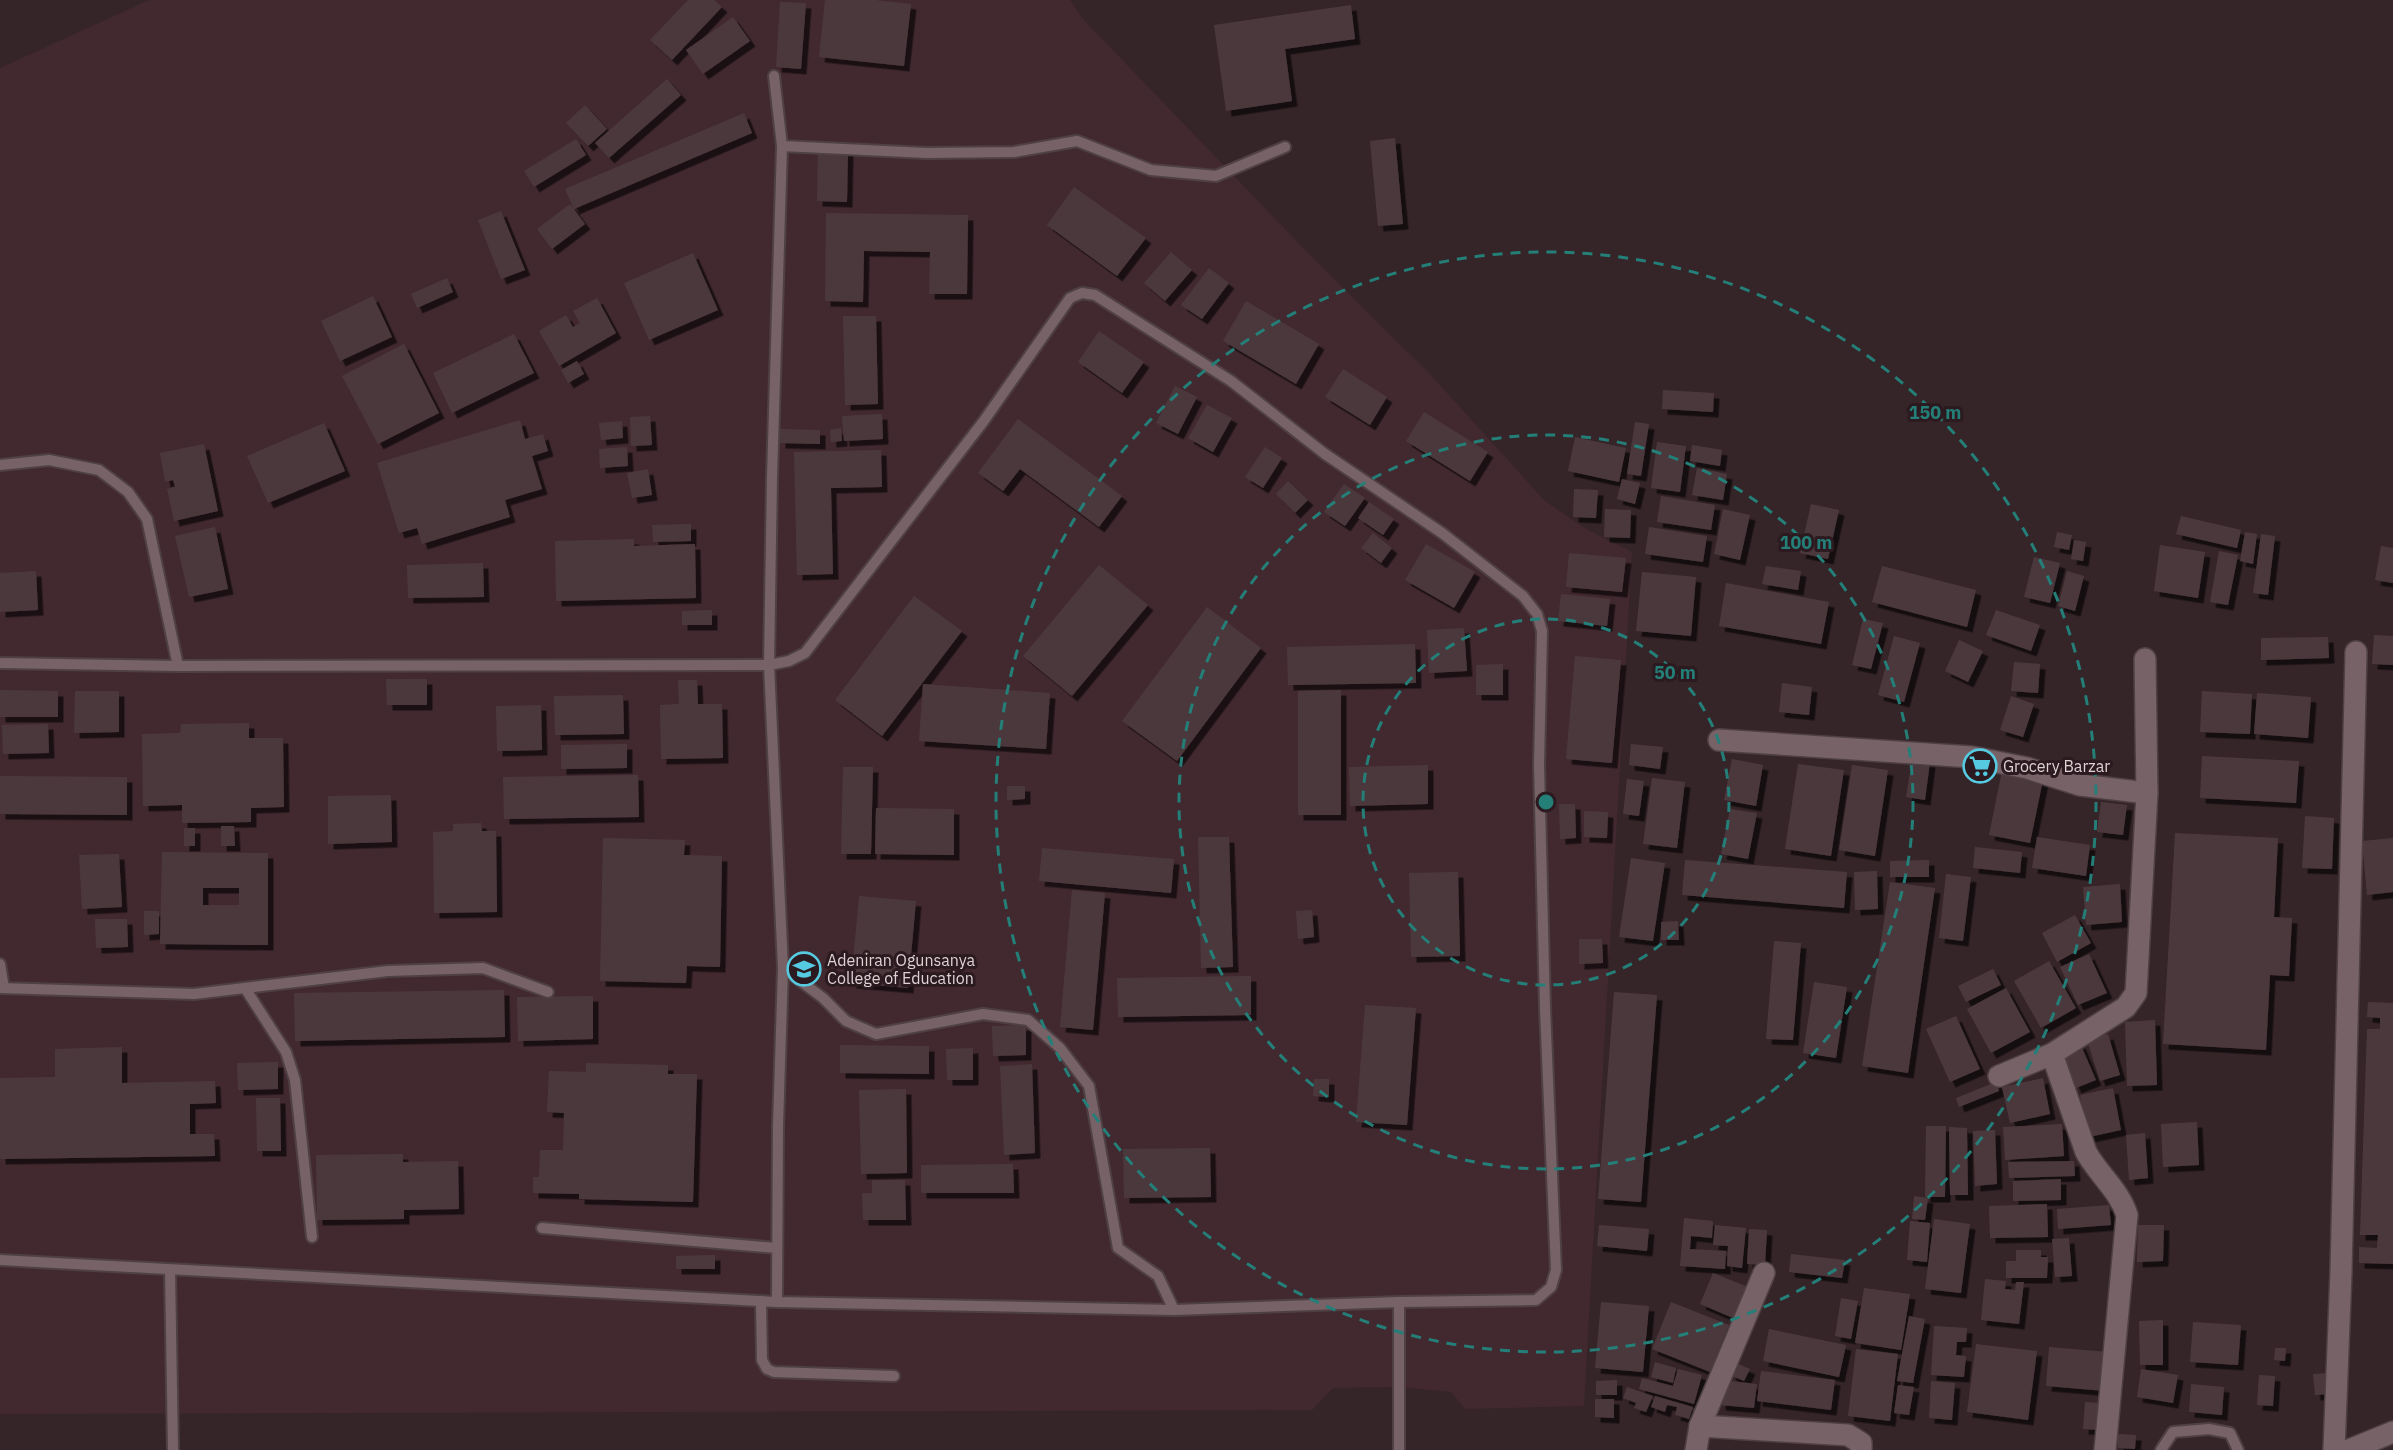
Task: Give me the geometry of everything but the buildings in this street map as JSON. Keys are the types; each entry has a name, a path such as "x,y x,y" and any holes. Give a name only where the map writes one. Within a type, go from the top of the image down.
{"street":[{"path":"2334,1450 2341,1272 2356,652"},
{"path":"1999,1076 2052,1054 2126,1007 2136,993 2147,793 2145,659"},
{"path":"1719,740 1972,757 2027,768 2080,785 2147,793"},
{"path":"2052,1054 2086,1152 2093,1166 2122,1200 2127,1215 2105,1450"},
{"path":"1696,1450 1700,1426 1764,1274"},
{"path":"1700,1426 1848,1435 1861,1443 1861,1450"},
{"path":"2349,1450 2393,1432"}],"lane":[{"path":"774,76 782,146 769,665 783,968 778,1126 777,1302"},
{"path":"782,146 927,153 1014,152 1077,141 1151,170 1216,176 1285,147"},
{"path":"0,663 178,666 769,665 789,661 805,653 983,422 1070,298 1082,293 1095,295 1231,381 1325,454 1442,533 1523,596 1536,614 1542,631 1539,777 1545,1008 1556,1270 1551,1287 1536,1300 1174,1310 777,1302 0,1260"},
{"path":"0,465 49,460 99,470 128,492 147,519 178,666"},
{"path":"0,964 2,988 194,994 388,971 483,968 548,992"},
{"path":"783,968 823,998 846,1021 876,1034 983,1014 1028,1020 1060,1048 1089,1086 1118,1248 1158,1276 1174,1310"},
{"path":"245,988 286,1052 295,1080 312,1237"},
{"path":"542,1228 777,1248"},
{"path":"170,1270 173,1450"},
{"path":"761,1301 762,1360 767,1369 774,1372 894,1376"},
{"path":"1399,1302 1399,1450"},
{"path":"2162,1450 2173,1432 2209,1429 2230,1434 2238,1450"}],"shaded area":[{"name":"Adeniran Ogunsanya College of Education","path":"149,0 1070,0 1082,18 1312,257 1430,374 1545,501 1586,529 1632,552 1584,1406 1465,1409 1451,1392 1398,1387 1333,1388 1312,1410 0,1414 0,68"}],"place":[{"name":"Grocery Barzar","path":"1980,766"},
{"name":"Adeniran Ogunsanya College of Education","path":"804,969"}]}
